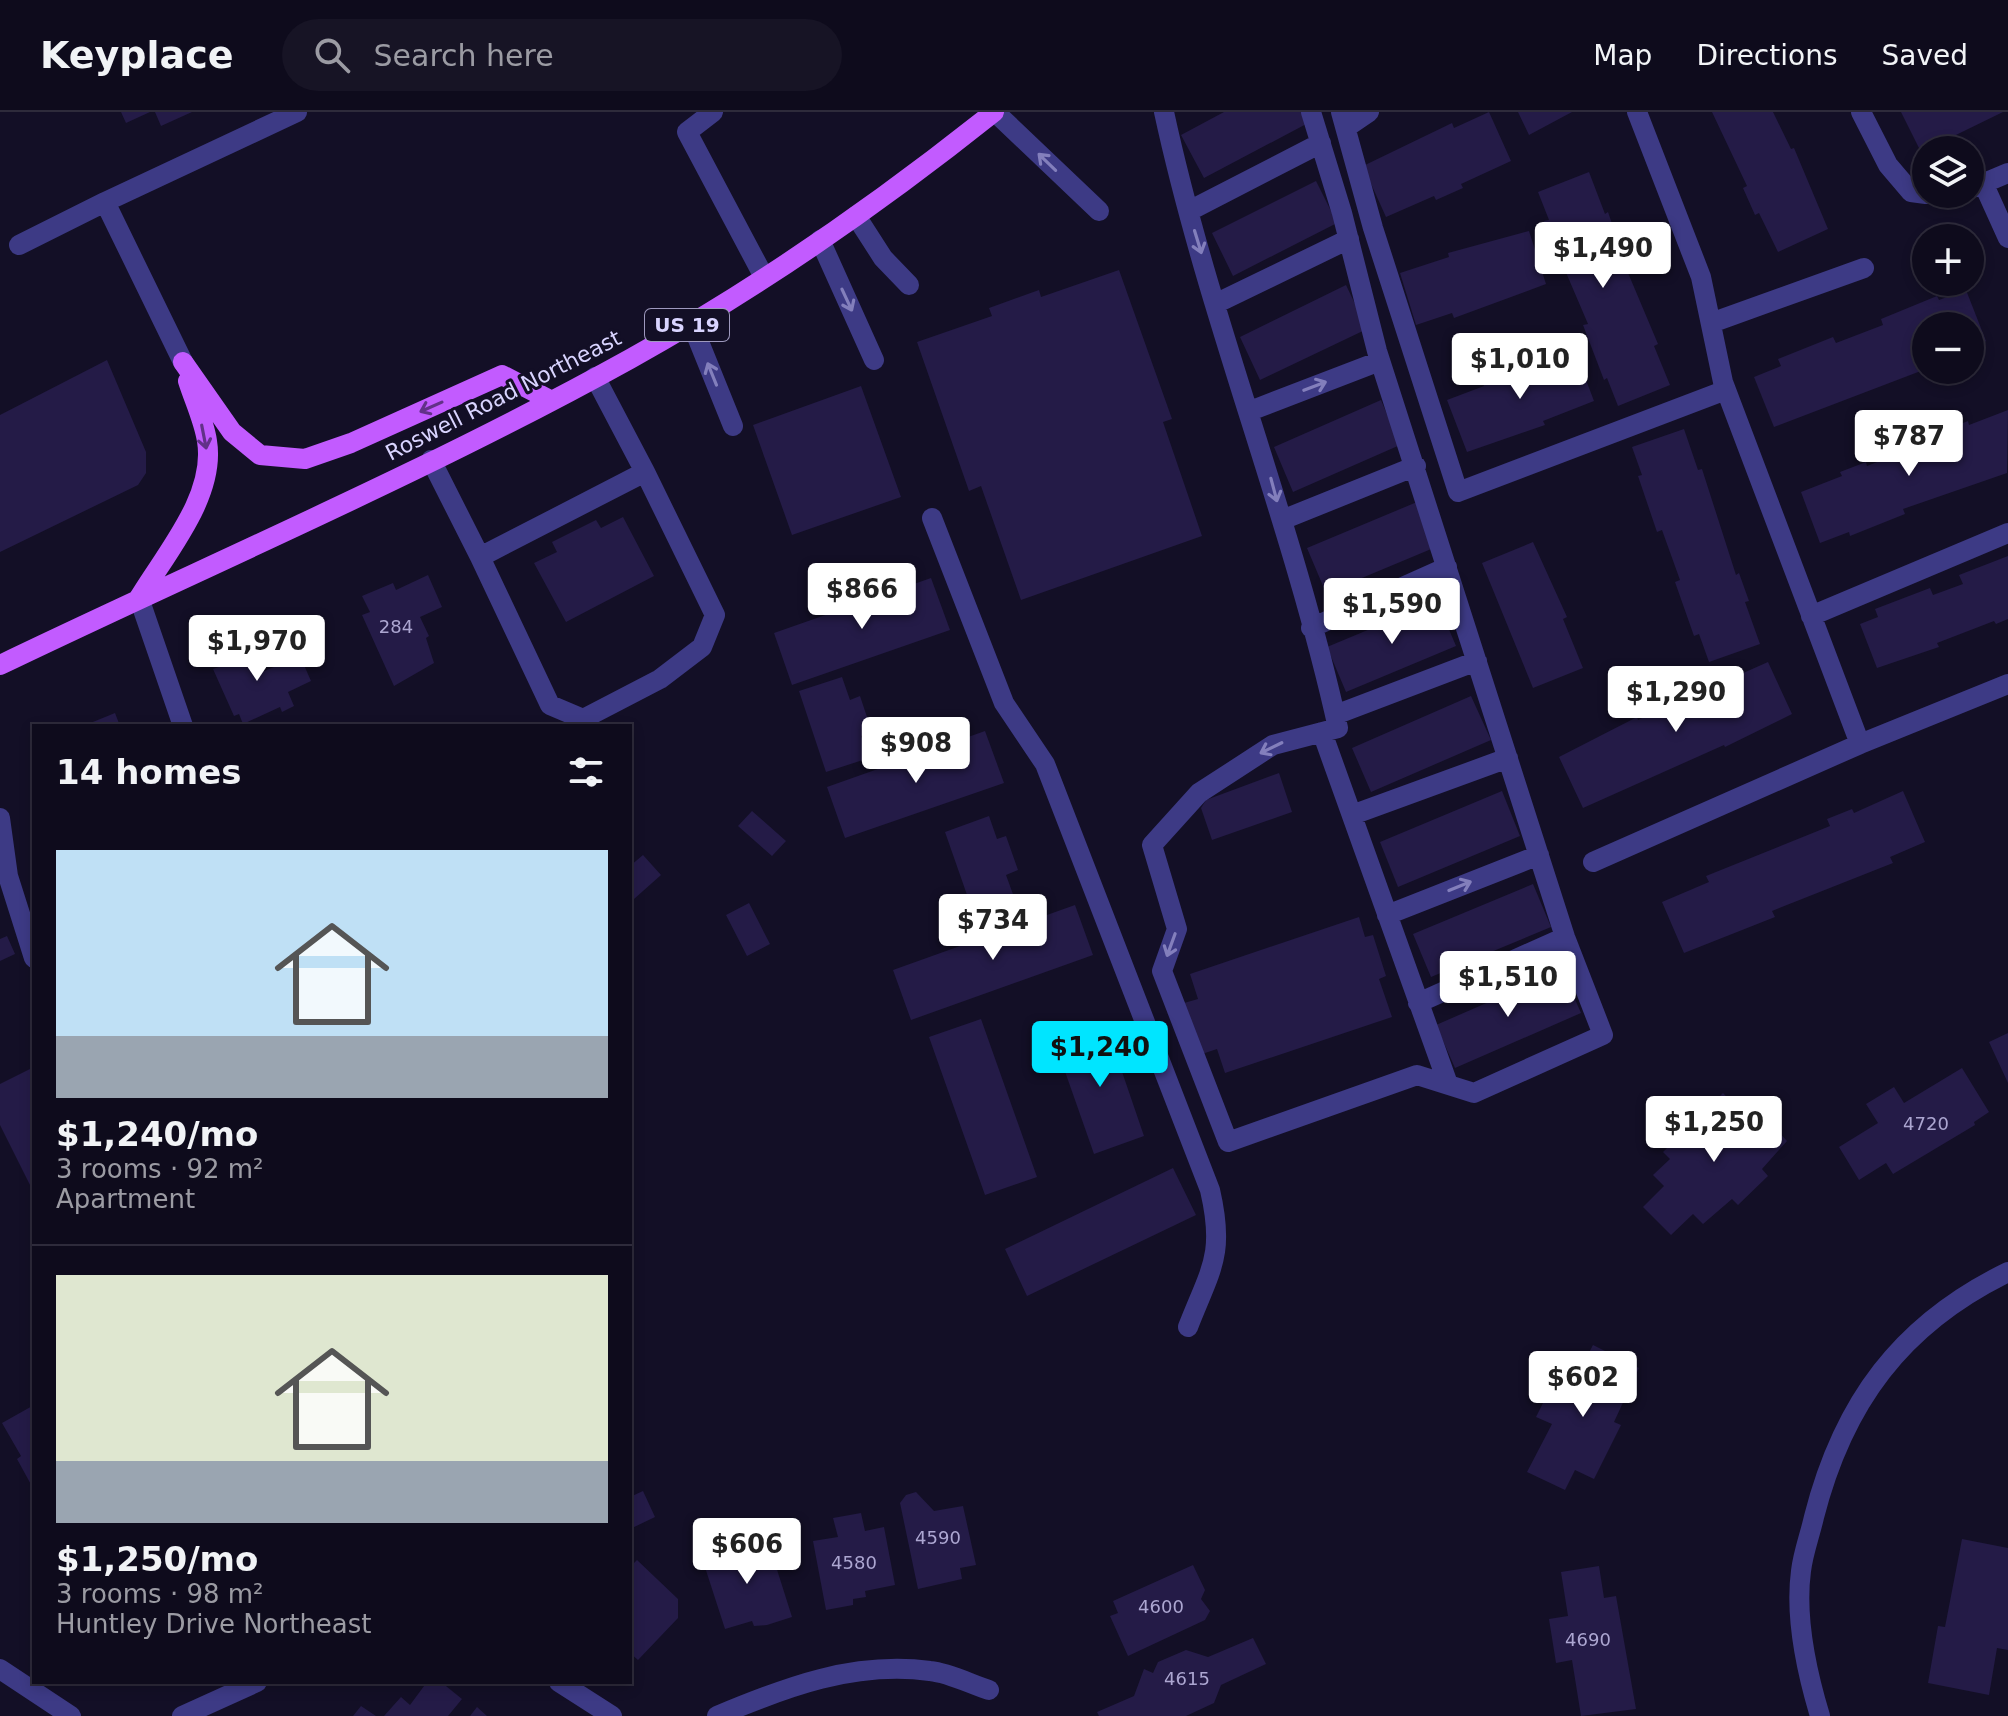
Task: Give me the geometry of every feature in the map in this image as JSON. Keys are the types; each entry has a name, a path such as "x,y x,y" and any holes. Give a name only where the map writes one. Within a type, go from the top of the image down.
{"main road":[{"name":"Roswell Road Northeast","path":"0,665 552,401 764,277 856,216 995,112"},
{"path":"183,362 232,432 260,455 305,459 351,443 502,375 552,401"},
{"path":"139,598 196,504 206,475 207,441 183,362"}],"street":[{"path":"19,245 297,112"},
{"path":"713,112 687,132 764,277"},
{"path":"995,112 1099,211"},
{"path":"1164,112 1189,211 1282,520 1311,628 1329,723 1352,815 1448,1084"},
{"path":"1311,112 1349,239 1380,361 1416,466 1565,937 1603,1035 1474,1093 1417,1075 1228,1142 1162,971 1177,929 1152,845 1199,793 1273,745 1477,661"},
{"path":"1369,112 1344,119 1373,228 1458,492 1726,390"},
{"path":"1637,112 1701,277 1726,390 1860,744"},
{"path":"1861,112 1888,165 1912,192"},
{"path":"1189,211 1321,143"},
{"path":"1984,184 2008,173"},
{"path":"1984,199 2008,238"},
{"path":"105,202 183,362"},
{"path":"856,216 883,258 909,285"},
{"path":"1217,303 1349,239"},
{"path":"820,240 874,360"},
{"path":"1711,323 1864,268"},
{"path":"691,322 733,426"},
{"path":"1250,411 1380,361"},
{"path":"431,460 550,705 583,719 660,679 702,647 715,615 595,377"},
{"path":"1282,520 1416,466"},
{"path":"480,557 645,472"},
{"path":"932,518 1004,703 1045,764 1210,1190 1219,1229 1217,1254 1188,1327"},
{"path":"1811,616 2008,533"},
{"path":"1311,628 1447,567"},
{"path":"139,598 182,724"},
{"path":"1593,862 1860,744 2008,684"},
{"path":"1352,815 1508,758"},
{"path":"0,818 8,876 32,952"},
{"path":"1387,915 1539,855"},
{"path":"1418,1003 1565,937"},
{"path":"1820,1716 1803,1631 1801,1572 1823,1481 1861,1396 1911,1336 1973,1289 2008,1272"},
{"path":"717,1716 794,1684 876,1667 933,1671 989,1690"},
{"path":"0,1669 71,1716"},
{"path":"182,1716 253,1684"},
{"path":"562,1684 612,1716"}],"building":[{"path":"121,112 150,112 126,123"},
{"path":"155,112 192,112 161,126"},
{"path":"1224,112 1304,112 1310,122 1204,178 1181,135"},
{"path":"1489,112 1511,161 1461,184 1463,188 1436,200 1434,196 1386,217 1363,166 1452,123 1454,128"},
{"path":"1518,112 1572,112 1529,135"},
{"path":"1712,112 1773,112 1791,149 1794,148 1828,229 1778,252 1759,213 1755,215 1743,188 1747,186"},
{"path":"1901,112 2003,112 1954,136 1913,136"},
{"path":"1589,172 1605,214 1608,212 1618,241 1615,242 1658,344 1654,346 1670,385 1618,406 1607,378 1604,380 1583,325 1588,324 1544,221 1549,220 1538,192"},
{"path":"1316,181 1337,223 1233,276 1212,233"},
{"path":"1529,231 1546,284 1454,318 1452,313 1416,325 1400,273 1449,257 1448,253"},
{"path":"1119,270 1172,419 1163,422 1202,536 1021,600 981,486 969,491 917,342 992,316 989,308 1039,290 1041,297"},
{"path":"1346,285 1367,329 1260,380 1240,337"},
{"path":"1937,296 1939,300 1950,296 1968,296 1975,312 1912,312 1912,374 1774,427 1754,377 1781,366 1778,359 1833,337 1836,343 1883,325 1881,319"},
{"path":"1575,351 1594,401 1543,421 1545,425 1467,452 1447,400 1484,386 1482,381 1537,360 1539,365"},
{"path":"107,360 146,452 146,473 138,485 0,552 0,415"},
{"path":"861,386 901,497 792,535 753,425"},
{"path":"1381,400 1400,445 1293,492 1274,447"},
{"path":"2008,410 2007,473 1903,509 1905,514 1850,536 1849,532 1820,543 1801,492 1842,476 1840,472 1866,462 1867,466 1945,435 1943,431 1968,421 1969,425"},
{"path":"1684,429 1698,470 1702,469 1736,575 1739,573 1749,601 1745,602 1760,644 1709,662 1699,634 1694,636 1675,582 1680,580 1662,530 1657,532 1638,476 1642,475 1632,447"},
{"path":"1417,502 1436,547 1326,593 1307,548"},
{"path":"623,517 654,576 566,622 534,563 557,552 552,542 596,520 601,528"},
{"path":"1533,542 1567,617 1563,619 1583,668 1533,688 1482,563"},
{"path":"2008,556 2008,619 1996,624 1994,621 1937,643 1939,647 1877,668 1860,624 1878,617 1875,609 1930,588 1933,595 1963,584 1959,575"},
{"path":"428,575 442,607 420,617 429,636 426,638 434,663 394,686 362,615 370,612 362,596 393,583 396,590"},
{"path":"931,578 950,630 792,685 774,633"},
{"path":"1437,601 1456,646 1346,692 1327,647"},
{"path":"240,644 245,654 252,651 262,672 300,656 311,681 288,692 294,706 282,712 280,707 243,724 239,714 234,716 213,669 219,667 214,656"},
{"path":"1768,662 1792,714 1725,747 1583,808 1559,757 1637,717 1638,720 1739,671 1741,674"},
{"path":"842,677 850,700 860,696 872,732 861,736 869,758 826,772 799,691"},
{"path":"1471,696 1491,740 1371,792 1352,748"},
{"path":"115,713 119,724 88,724"},
{"path":"985,731 1004,783 845,838 827,787"},
{"path":"1279,773 1292,812 1212,840 1201,808 1206,800"},
{"path":"1502,791 1520,836 1398,887 1380,842"},
{"path":"1903,791 1925,842 1890,857 1893,863 1772,911 1775,917 1684,953 1662,902 1709,882 1706,876 1830,826 1827,819 1852,809 1854,813"},
{"path":"752,811 786,841 772,856 738,826"},
{"path":"989,816 997,839 1006,836 1018,870 1006,875 1014,897 973,912 945,832"},
{"path":"643,855 661,875 634,899 632,897 632,864"},
{"path":"1533,884 1551,927 1431,977 1413,934"},
{"path":"749,903 770,944 747,956 726,915"},
{"path":"1075,905 1093,955 911,1020 893,970"},
{"path":"1359,917 1365,937 1373,935 1386,976 1379,979 1392,1017 1225,1073 1217,1049 1202,1054 1184,1003 1198,999 1190,974"},
{"path":"7,936 15,954 0,961 0,939"},
{"path":"1562,970 1581,1013 1455,1068 1436,1025"},
{"path":"981,1019 1037,1177 985,1195 929,1037"},
{"path":"1106,1025 1144,1136 1094,1154 1055,1043"},
{"path":"2008,1033 2008,1083 1989,1042"},
{"path":"32,1068 32,1189 0,1125 0,1084"},
{"path":"1962,1068 1989,1112 1974,1122 1975,1125 1893,1174 1886,1163 1859,1180 1839,1147 1878,1123 1866,1104 1894,1087 1904,1103"},
{"path":"1723,1093 1740,1111 1750,1101 1787,1141 1762,1169 1768,1176 1738,1205 1732,1199 1703,1224 1693,1214 1671,1235 1643,1207 1664,1186 1653,1175 1670,1159 1663,1152"},
{"path":"1173,1168 1196,1215 1027,1296 1005,1249"},
{"path":"1593,1345 1639,1368 1614,1422 1621,1425 1594,1479 1575,1470 1565,1490 1527,1472 1552,1424 1536,1417 1553,1383 1569,1391"},
{"path":"32,1406 32,1486 17,1459 21,1456 2,1423"},
{"path":"643,1491 655,1517 632,1528 632,1496"},
{"path":"916,1492 934,1511 963,1506 976,1565 960,1568 962,1579 918,1589 900,1503 906,1495"},
{"path":"861,1513 865,1531 884,1527 895,1585 865,1591 866,1597 853,1599 853,1605 826,1610 813,1541 838,1537 833,1518"},
{"path":"767,1538 792,1617 767,1625 754,1626 752,1621 725,1629 702,1558"},
{"path":"1962,1539 2008,1548 2008,1650 1997,1648 1989,1695 1928,1683 1938,1626 1945,1627"},
{"path":"637,1560 678,1599 678,1618 638,1660 632,1655 632,1565"},
{"path":"1193,1565 1205,1590 1201,1599 1210,1611 1205,1620 1128,1656 1110,1616 1118,1613 1113,1601"},
{"path":"1599,1566 1604,1598 1616,1596 1636,1709 1581,1716 1572,1660 1556,1663 1549,1619 1568,1616 1561,1572"},
{"path":"1253,1638 1266,1664 1221,1685 1214,1703 1186,1716 1099,1716 1097,1712 1134,1696 1144,1669 1153,1673 1158,1662 1186,1650 1208,1657"},
{"path":"426,1684 443,1684 462,1699 448,1716 384,1716 401,1697 410,1705"},
{"path":"361,1706 376,1716 353,1716"},
{"path":"477,1707 487,1716 470,1716"}]}
